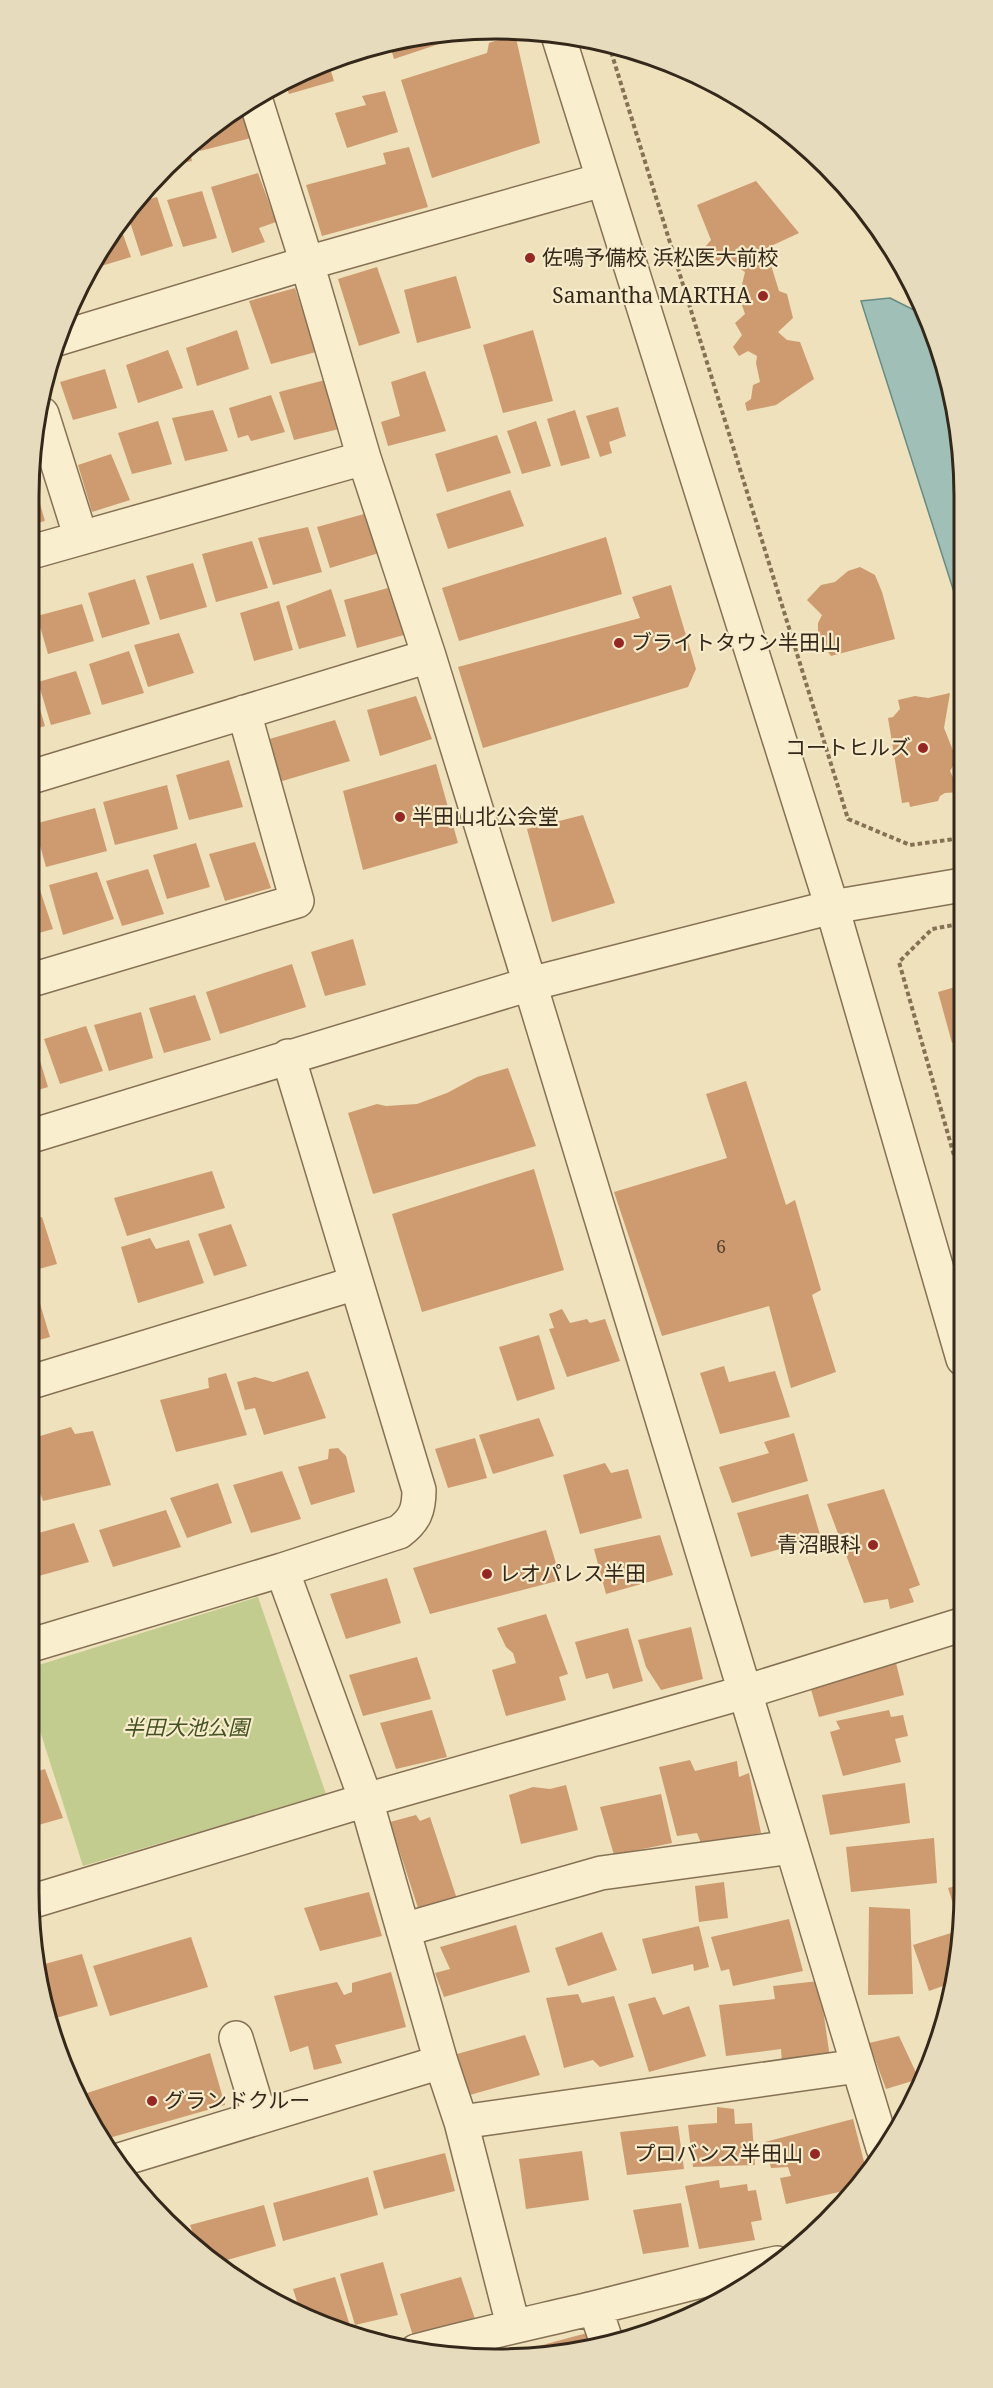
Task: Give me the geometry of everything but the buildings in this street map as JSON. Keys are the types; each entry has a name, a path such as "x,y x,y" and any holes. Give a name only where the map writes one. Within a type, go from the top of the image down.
{"street":[{"path":"561,44 832,907 954,1328"},
{"path":"258,106 307,263 364,458 429,656 530,984 881,2140"},
{"path":"68,336 307,263 602,180"},
{"path":"45,424 81,538"},
{"path":"39,550 364,458"},
{"path":"39,775 429,656"},
{"path":"39,978 297,901 244,712"},
{"path":"39,1134 530,984 832,907 954,886"},
{"path":"39,1643 282,1570 399,1532 411,1523 419,1508 419,1490 288,1056"},
{"path":"39,1380 356,1283"},
{"path":"282,1570 366,1800 441,2062 461,2122 513,2325"},
{"path":"39,1899 366,1800 745,1692 954,1627"},
{"path":"403,1930 601,1873 792,1847"},
{"path":"236,2038 260,2117"},
{"path":"125,2158 441,2062"},
{"path":"461,2122 858,2066"},
{"path":"438,2345 758,2267"},
{"path":"595,2308 604,2336"}],"path":[{"path":"612,54 848,819 909,845 954,839"},
{"path":"954,925 932,929 899,962 954,1155"}],"green space":[{"name":"半田大池公園","path":"258,1597 326,1794 83,1866 39,1727 39,1665"}],"water":[{"path":"890,298 914,310 930,349 945,407 953,467 954,592 861,301"}],"place":[{"name":"佐鳴予備校 浜松医大前校","path":"530,258"},
{"name":"Samantha MARTHA","path":"763,296"},
{"name":"ブライトタウン半田山","path":"619,643"},
{"name":"コートヒルズ","path":"923,748"},
{"name":"半田山北公会堂","path":"400,817"},
{"name":"青沼眼科","path":"873,1545"},
{"name":"レオパレス半田","path":"487,1574"},
{"name":"グランドクルー","path":"152,2101"},
{"name":"プロバンス半田山","path":"815,2154"}]}
